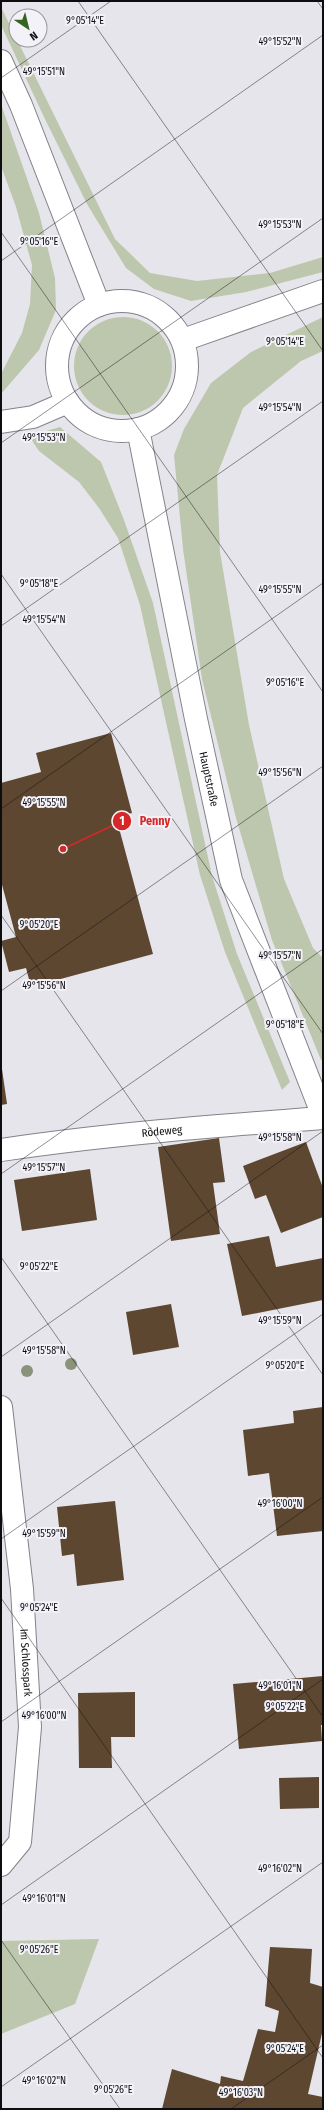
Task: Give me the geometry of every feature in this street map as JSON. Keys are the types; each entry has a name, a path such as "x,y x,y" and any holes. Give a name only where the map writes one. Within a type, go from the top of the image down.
{"main road":[{"path":"1,61 21,105 99,304"},
{"path":"183,340 323,291"},
{"path":"122,300 144,303 164,315 183,340 188,358 187,378 183,390 169,411 149,425 138,429 119,431 102,427 85,419 68,402 57,372 59,349 70,326 80,316 99,304 122,300"},
{"path":"1,422 33,417 68,402"},
{"name":"Hauptstraße","path":"138,429 196,719 231,880 323,1117"},
{"name":"Rödeweg","path":"1,1150 48,1143 173,1130 323,1117"},
{"name":"Im Schlosspark","path":"1,1407 22,1589 30,1727 20,1842 1,1865"}],"green space":[{"path":"1,7 8,21 8,40 1,25"},
{"path":"12,48 21,48 115,239 150,273 197,281 270,273 323,257 323,272 246,292 191,301 154,289 126,268 87,204"},
{"path":"1,104 39,213 55,278 56,310 39,350 1,394 1,374 22,333 30,304 32,265 16,207 1,166"},
{"path":"123,317 142,321 158,331 168,347 172,366 168,385 158,401 142,411 123,415 104,411 88,401 78,385 74,366 78,347 88,331 104,321"},
{"path":"323,317 323,351 301,361 243,408 217,475 220,552 249,725 284,879 313,948 323,958 323,1060 321,1060 272,940 236,818 202,679 183,549 174,455 184,429 211,383 251,352"},
{"path":"60,427 101,462 124,520 153,603 212,876 237,954 290,1082 282,1090 225,952 200,875 140,605 118,538 99,508 79,482 39,451 29,436"},
{"path":"99,1939 75,2004 1,2034 1,1941"}],"building":[{"path":"111,733 132,813 116,817 153,954 31,987 26,968 9,972 1,941 16,937 1,881 1,783 41,772 36,753"},
{"path":"2,1069 7,1104 1,1105 1,1070"},
{"path":"219,1138 225,1182 213,1183 220,1234 171,1241 158,1147"},
{"path":"306,1142 323,1188 323,1217 281,1233 266,1195 255,1199 243,1166"},
{"path":"90,1169 97,1220 22,1231 14,1180"},
{"path":"269,1236 276,1267 323,1258 323,1300 242,1316 227,1244"},
{"path":"171,1304 179,1347 133,1355 126,1312"},
{"path":"323,1407 323,1531 277,1536 269,1473 248,1476 243,1430 294,1423 293,1411"},
{"path":"115,1501 124,1580 77,1586 74,1554 62,1556 57,1507"},
{"path":"323,1676 323,1725 321,1725 322,1741 239,1749 233,1684"},
{"path":"135,1692 135,1737 111,1737 112,1768 79,1768 78,1693"},
{"path":"319,1777 319,1808 280,1809 279,1778"},
{"path":"270,1947 312,1949 310,1983 323,1987 323,2029 308,2094 323,2097 323,2109 162,2109 172,2069 220,2084 221,2076 243,2081 258,2029 275,2032 279,2011 265,2006"}],"place":[{"name":"Penny","path":"63,849"}]}
